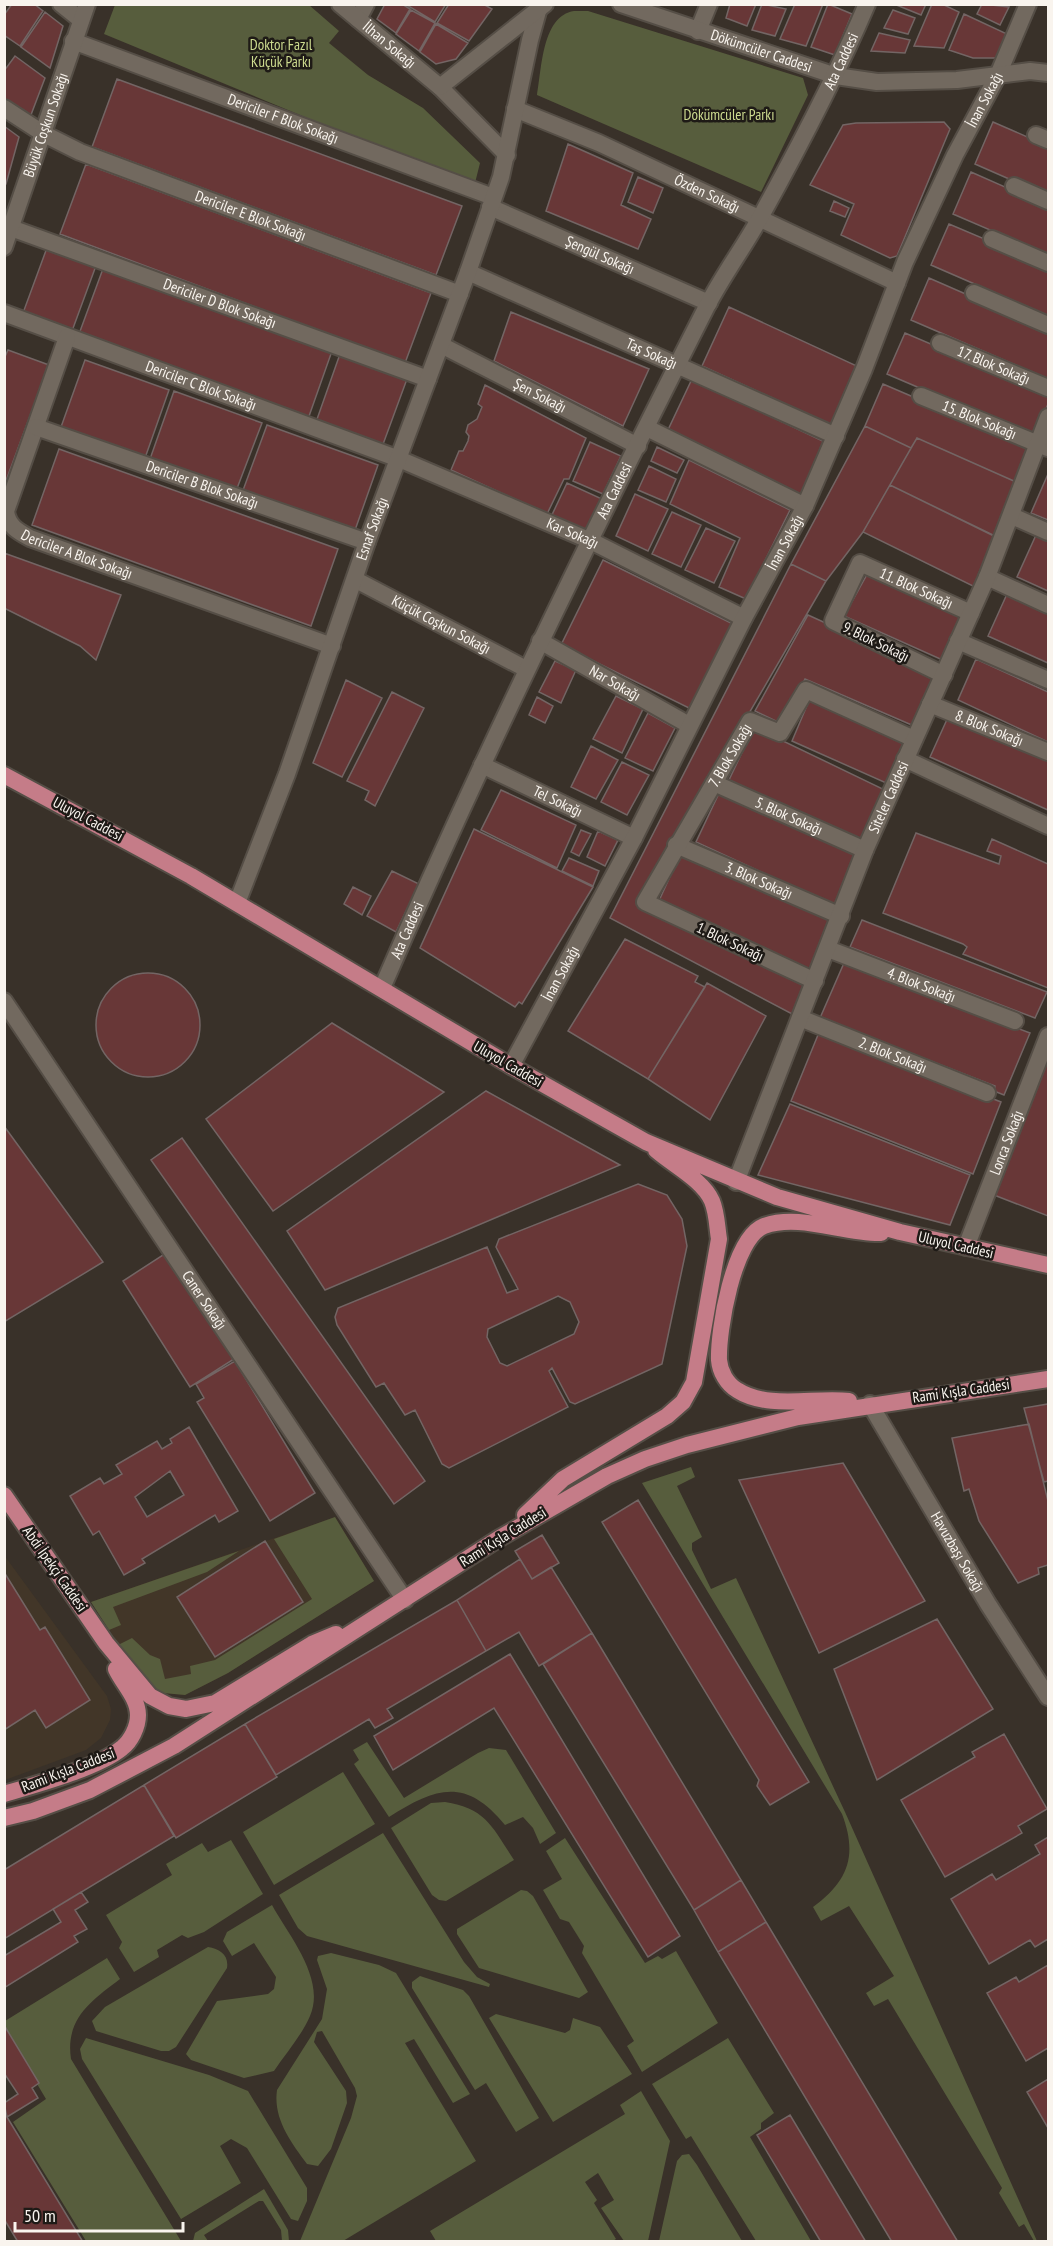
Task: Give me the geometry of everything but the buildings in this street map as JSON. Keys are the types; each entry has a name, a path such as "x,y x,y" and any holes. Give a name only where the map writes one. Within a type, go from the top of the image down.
{"main road":[{"name":"Uluyol Caddesi","path":"4,775 237,903 511,1066 646,1142 736,1182 777,1197 900,1232 1048,1265"},
{"path":"498,1539 563,1479 667,1416 683,1402 694,1382 719,1239 716,1217 712,1200 700,1184 646,1142"},
{"path":"870,1404 751,1398 735,1389 726,1380 719,1360 725,1308 734,1270 743,1249 762,1226 798,1223 850,1232 900,1232"},
{"name":"Rami Kışla Caddesi","path":"4,1818 33,1811 90,1790 174,1746 498,1539 607,1476 645,1459 748,1429 870,1404 1048,1378"},
{"name":"Abdi İpekçi Caddesi","path":"4,1495 106,1643"},
{"path":"106,1643 150,1695 169,1706 186,1710 215,1703 327,1636 351,1631"},
{"name":"Rami Kışla Caddesi","path":"4,1794 95,1763 123,1748 130,1739 138,1716 135,1703 116,1671 106,1643"}],"street":[{"path":"61,4 84,12"},
{"name":"İlhan Sokağı","path":"340,4 362,12 507,155"},
{"name":"Dökümcüler Caddesi","path":"621,4 836,75 877,82 957,80 1030,71 1048,73"},
{"path":"698,31 709,4"},
{"name":"Ata Caddesi","path":"382,988 526,669 709,303 760,218 836,75 867,4"},
{"name":"İnan Sokağı","path":"511,1066 634,838 744,618 805,506 836,436 897,283 956,155 998,75 1029,4"},
{"path":"440,87 541,7"},
{"name":"Esnaf Sokağı","path":"237,903 287,774 368,542 468,272 507,155 515,109 541,7"},
{"name":"Büyük Coşkun Sokağı","path":"4,247 84,12"},
{"name":"Dericiler F Blok Sokağı","path":"73,41 491,202"},
{"name":"Dericiler E Blok Sokağı","path":"4,108 44,134 80,152 460,294"},
{"name":"Özden Sokağı","path":"515,109 599,143 897,283"},
{"path":"1014,186 1048,201"},
{"name":"Şengül Sokağı","path":"491,202 709,303"},
{"name":"Dericiler D Blok Sokağı","path":"11,228 428,379"},
{"path":"992,239 1048,263"},
{"name":"Taş Sokağı","path":"468,272 836,436"},
{"path":"974,293 1048,325"},
{"name":"Dericiler C Blok Sokağı","path":"4,313 399,459"},
{"name":"Dericiler A Blok Sokağı","path":"67,337 6,511 7,520 13,528 30,538 332,646"},
{"name":"17. Blok Sokağı","path":"940,343 1048,388"},
{"name":"Şen Sokağı","path":"441,345 638,446"},
{"name":"15. Blok Sokağı","path":"921,396 1043,446"},
{"name":"Siteler Caddesi","path":"736,1182 866,850 1043,446 1048,417"},
{"name":"Dericiler B Blok Sokağı","path":"36,427 368,542"},
{"path":"647,428 805,506"},
{"name":"Kar Sokağı","path":"399,459 591,541 744,618"},
{"path":"1012,516 1048,532"},
{"name":"11. Blok Sokağı","path":"860,563 971,613"},
{"name":"9. Blok Sokağı","path":"860,563 833,621 944,675"},
{"path":"987,577 1048,605"},
{"name":"Küçük Coşkun Sokağı","path":"356,580 526,669"},
{"name":"Nar Sokağı","path":"540,641 689,725"},
{"path":"958,641 1048,680"},
{"name":"7. Blok Sokağı","path":"645,902 750,721 780,733 806,690 914,739"},
{"name":"8. Blok Sokağı","path":"930,704 1048,752"},
{"path":"905,759 1048,826"},
{"name":"Tel Sokağı","path":"482,765 634,838"},
{"name":"5. Blok Sokağı","path":"714,783 866,850"},
{"name":"3. Blok Sokağı","path":"676,845 841,916"},
{"name":"1. Blok Sokağı","path":"645,902 815,981"},
{"name":"4. Blok Sokağı","path":"828,949 1015,1021"},
{"name":"Caner Sokağı","path":"4,1001 405,1599"},
{"name":"2. Blok Sokağı","path":"800,1018 987,1093"},
{"name":"Lonca Sokağı","path":"966,1248 1048,1036"},
{"name":"Havuzbaşı Sokağı","path":"870,1404 988,1604 1048,1697"}],"shaded area":[{"path":"335,1517 374,1581 228,1673 185,1695 163,1693 142,1679 91,1602"},
{"path":"4,1555 107,1696 111,1709 110,1720 101,1738 86,1750 5,1780"}],"green space":[{"name":"Doktor Fazıl Küçük Parkı","path":"115,5 309,5 339,31 329,43 368,75 423,108 480,163 474,187 104,34"},
{"name":"Dökümcüler Parkı","path":"574,11 588,11 803,78 808,95 761,192 537,95 542,58 550,33 555,22 563,15"},
{"path":"691,1467 695,1477 677,1486 702,1537 692,1543 692,1550 711,1589 736,1578 845,1812 1037,2241 1034,2241 1024,2224 1019,2227 999,2193 1002,2188 888,1999 874,2006 866,1993 894,1976 849,1906 821,1921 813,1907 835,1887 847,1866 849,1843 847,1829 842,1814 642,1483"},
{"path":"335,1517 374,1581 228,1673 185,1695 163,1693 142,1679 118,1645 132,1638 150,1655 160,1659 165,1679 191,1674 190,1666 215,1660 312,1599 274,1539"},
{"path":"239,1551 207,1572 113,1607 121,1625 109,1630 91,1602"},
{"path":"367,1742 404,1798 478,1753 489,1748 506,1750 556,1833 540,1844 533,1828 523,1817 505,1825 477,1799 464,1793 436,1794 421,1799 389,1817 354,1764 359,1760 353,1750"},
{"path":"343,1772 375,1824 274,1885 243,1832"},
{"path":"445,1802 470,1809 487,1821 514,1860 446,1901 439,1900 432,1895 391,1828 431,1803"},
{"path":"383,1833 464,1962 477,1977 490,1984 489,1987 307,1936 298,1928 279,1895"},
{"path":"565,1838 645,1963 658,1956 662,1959 676,1951 718,2023 642,2072 627,2046 634,2041 582,1953 584,1946 569,1922 560,1919 543,1890 562,1879 546,1851"},
{"path":"231,1840 263,1894 204,1932 188,1938 182,1935 157,1950 159,1957 134,1972 119,1948 122,1942 106,1915 172,1875 166,1864 202,1843 208,1852"},
{"path":"521,1890 533,1896 588,1992 579,1998 479,1968 457,1934 457,1929"},
{"path":"272,1905 303,1958 313,1987 314,2002 303,2030 274,2071 244,2078 191,2060 186,2054 217,2001 268,1994 274,1989 276,1977 254,1943 232,1956 223,1941 227,1932"},
{"path":"208,1947 223,1953 227,1960 227,1968 176,2047 169,2051 161,2051 96,2031 92,2021 105,2007"},
{"path":"331,1953 379,1965 396,1973 470,2094 453,2103 414,2039 405,2043 476,2161 343,2241 300,2241 351,2118 357,2096 355,2088 322,2031 317,2032 314,2042 346,2091 347,2103 331,2149 318,2166 307,2164 280,2120 276,2100 277,2090 322,2019 327,1989 317,1960 318,1956"},
{"path":"107,1958 120,1979 82,2012 72,2033 71,2059 181,2241 86,2241 13,2122 46,2099 5,2030 5,2021"},
{"path":"420,1976 463,1990 469,1996 539,2118 516,2132 486,2083 475,2090 412,1988 412,1982"},
{"path":"496,2014 565,2033 570,2030 573,2018 600,2027 632,2074 553,2122 489,2018"},
{"path":"86,2038 209,2075 248,2091 307,2188 307,2201 298,2221 291,2219 247,2148 231,2139 220,2146 241,2183 181,2219 82,2059 80,2049"},
{"path":"728,2038 774,2113 761,2123 761,2129 750,2137 811,2241 756,2241 691,2136 686,2139 652,2084"},
{"path":"641,2091 670,2141 648,2241 624,2241 601,2208 614,2200 598,2173 585,2182 597,2200 594,2203 616,2239 613,2241 436,2241 430,2231 625,2114 620,2105"},
{"path":"689,2154 742,2241 659,2241 677,2161 682,2155"},
{"path":"264,2189 288,2230 289,2241 282,2241 281,2230 263,2201 259,2201 204,2235 208,2241 193,2241 195,2233"}]}
